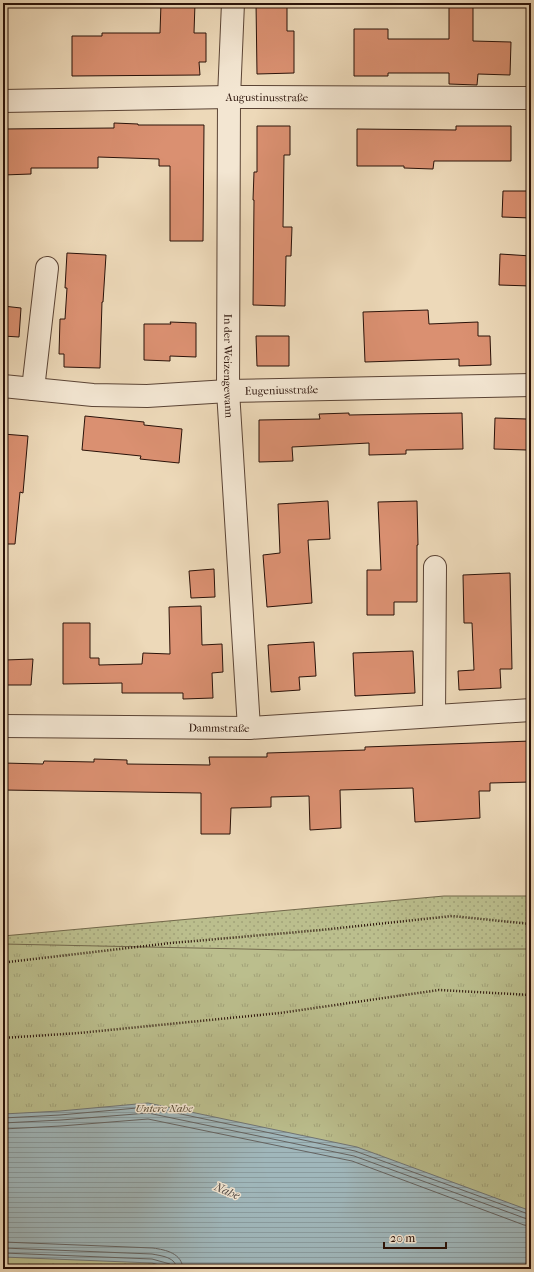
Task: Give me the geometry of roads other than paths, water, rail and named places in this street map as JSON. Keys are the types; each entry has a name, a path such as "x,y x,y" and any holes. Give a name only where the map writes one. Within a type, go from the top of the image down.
{"street":[{"name":"In der Weizengewann","path":"233,3 229,97 228,391 249,728"},
{"name":"Augustinusstraße","path":"3,102 229,97 531,98"},
{"path":"33,389 47,268"},
{"name":"Eugeniusstraße","path":"3,386 93,395 147,396 228,391 531,385"},
{"path":"434,716 435,567"},
{"name":"Dammstraße","path":"3,726 249,728 531,710"}],"water":[{"name":"Nahe","path":"148,1103 357,1147 531,1211 531,1269 174,1269 152,1263 3,1257 3,1114 60,1111"}],"park label":[{"name":"Untere Nahe","path":"164,1108"}]}
